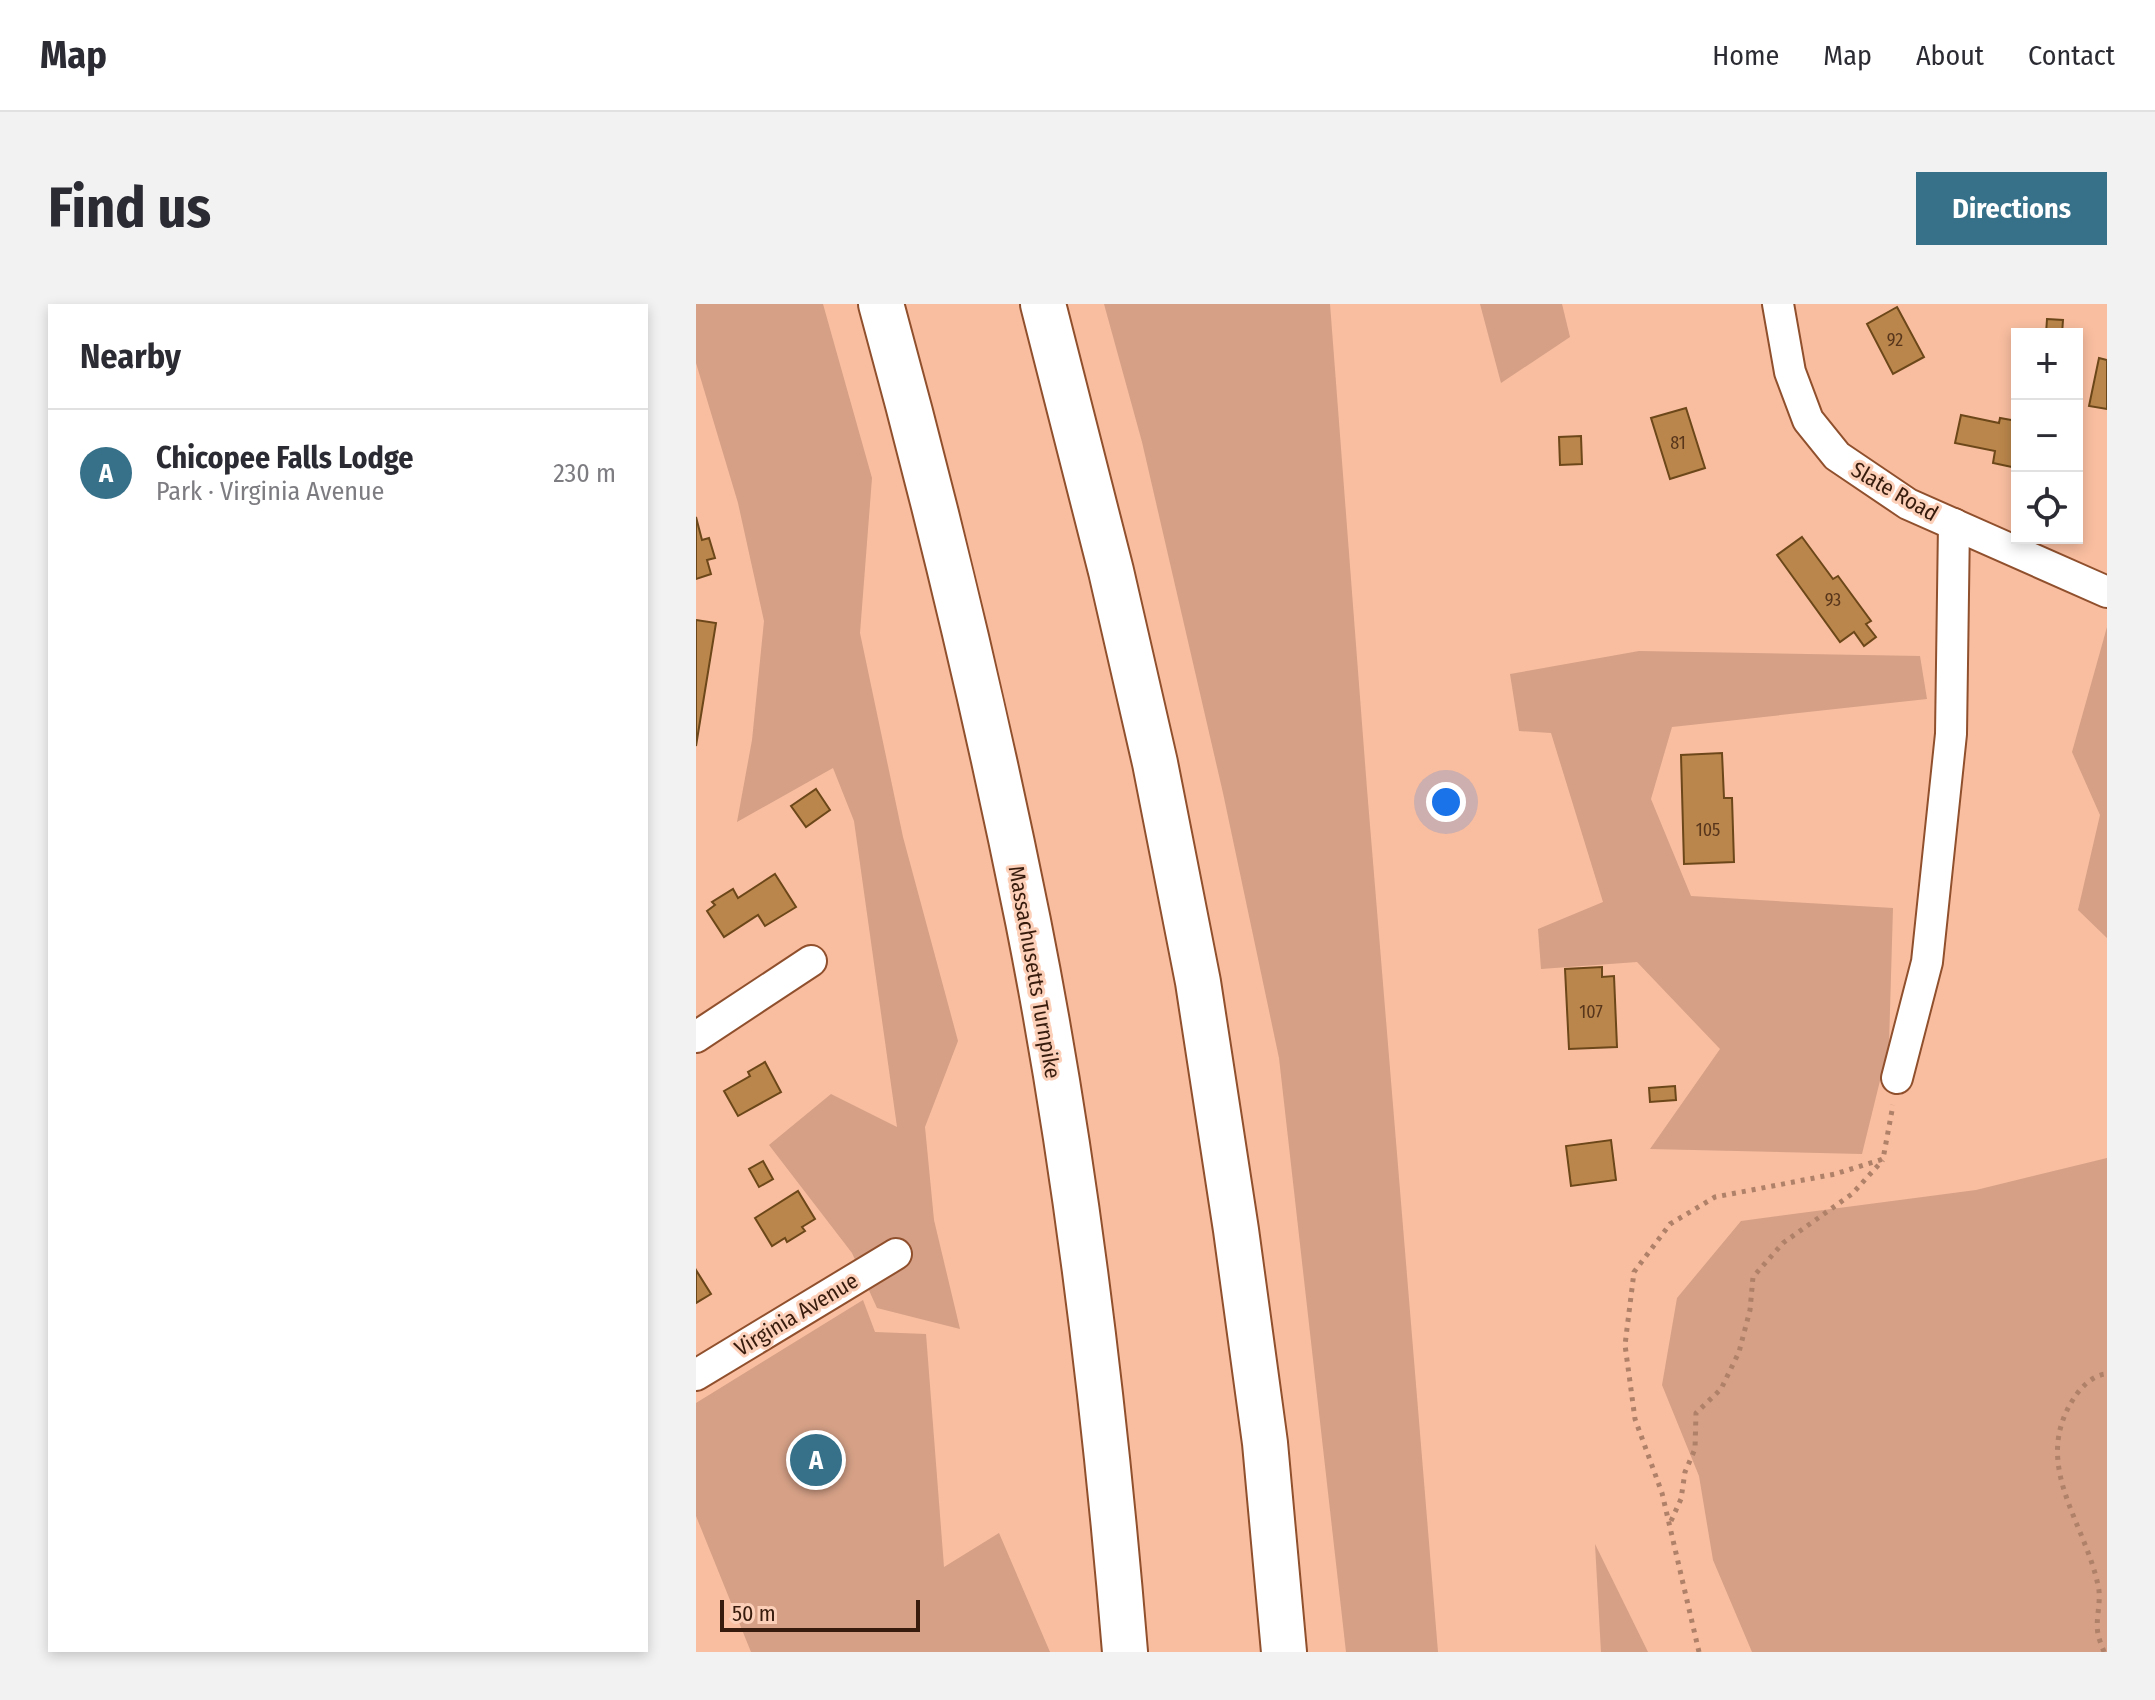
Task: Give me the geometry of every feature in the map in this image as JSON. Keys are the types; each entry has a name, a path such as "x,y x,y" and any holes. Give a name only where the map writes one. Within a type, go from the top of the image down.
{"highway":[{"name":"Massachusetts Turnpike","path":"881,304 928,476 985,720 1028,924 1062,1118 1094,1343 1125,1652"},
{"path":"1043,304 1138,689 1198,982 1265,1443 1284,1652"}],"street":[{"name":"Slate Road","path":"1778,304 1790,372 1808,420 1837,456 1908,504 2107,592"},
{"path":"1897,1078 1927,962 1948,764 1954,524"},
{"path":"696,1037 811,961"},
{"name":"Virginia Avenue","path":"696,1375 896,1254"}],"path":[{"path":"1669,1524 1681,1499 1685,1472 1695,1449 1696,1413 1721,1389 1739,1352 1750,1310 1753,1277 1783,1243 1852,1194 1883,1159 1897,1078"},
{"path":"1699,1652 1662,1493 1635,1419 1625,1345 1634,1272 1670,1224 1715,1197 1835,1174 1883,1159"},
{"path":"2104,1652 2097,1632 2099,1586 2063,1487 2056,1458 2063,1414 2079,1389 2099,1374 2107,1374"}],"shaded area":[{"path":"696,304 823,304 872,478 860,633 903,837 958,1041 925,1127 934,1220 960,1329 877,1308 852,1253 769,1145 831,1094 897,1127 854,821 833,768 737,822 752,740 764,621 738,503 696,363"},
{"path":"1104,304 1330,304 1438,1652 1346,1652 1279,1058 1223,793 1142,442"},
{"path":"1480,304 1562,304 1570,337 1501,383"},
{"path":"2107,627 2107,938 2078,910 2100,815 2072,752"},
{"path":"1639,651 1920,656 1927,699 1672,727 1651,799 1691,896 1893,908 1889,1044 1862,1154 1650,1149 1720,1049 1637,962 1541,969 1538,929 1603,902 1551,733 1519,731 1510,674"},
{"path":"2107,1158 2107,1652 1752,1652 1713,1560 1699,1476 1662,1385 1677,1298 1741,1221 1976,1190"},
{"path":"863,1300 875,1332 926,1334 944,1567 999,1533 1050,1652 751,1652 696,1516 696,1403"},
{"path":"1595,1544 1648,1652 1601,1652"}],"building":[{"path":"1897,307 1924,357 1893,374 1867,324"},
{"path":"2047,319 2063,320 2062,328 2046,328"},
{"path":"2099,358 2107,360 2107,409 2089,406"},
{"path":"1686,408 1705,468 1670,479 1651,418"},
{"path":"1961,415 1999,423 2000,418 2011,420 2011,467 1993,463 1995,451 1955,443"},
{"path":"1581,436 1582,464 1560,465 1559,437"},
{"path":"696,517 702,540 709,538 715,558 707,560 711,574 696,579"},
{"path":"1802,537 1833,579 1838,576 1871,621 1866,624 1876,637 1864,646 1854,632 1840,642 1777,555"},
{"path":"696,620 716,623 696,746"},
{"path":"1722,753 1724,798 1732,798 1734,862 1684,864 1681,755"},
{"path":"816,789 830,810 806,827 791,806"},
{"path":"775,874 796,907 765,926 758,915 724,937 707,911 715,905 712,902 733,889 738,898"},
{"path":"1602,967 1602,977 1614,976 1617,1047 1569,1049 1565,969"},
{"path":"765,1062 781,1092 738,1116 724,1091 750,1076 748,1072"},
{"path":"1675,1086 1676,1100 1650,1102 1649,1088"},
{"path":"1611,1140 1616,1180 1571,1186 1566,1146"},
{"path":"763,1161 773,1179 759,1187 749,1169"},
{"path":"798,1191 815,1219 802,1227 805,1231 787,1242 785,1238 772,1246 755,1218"},
{"path":"696,1270 711,1294 696,1303"}],"place":[{"name":"Chicopee Falls Lodge","path":"816,1460"}]}
